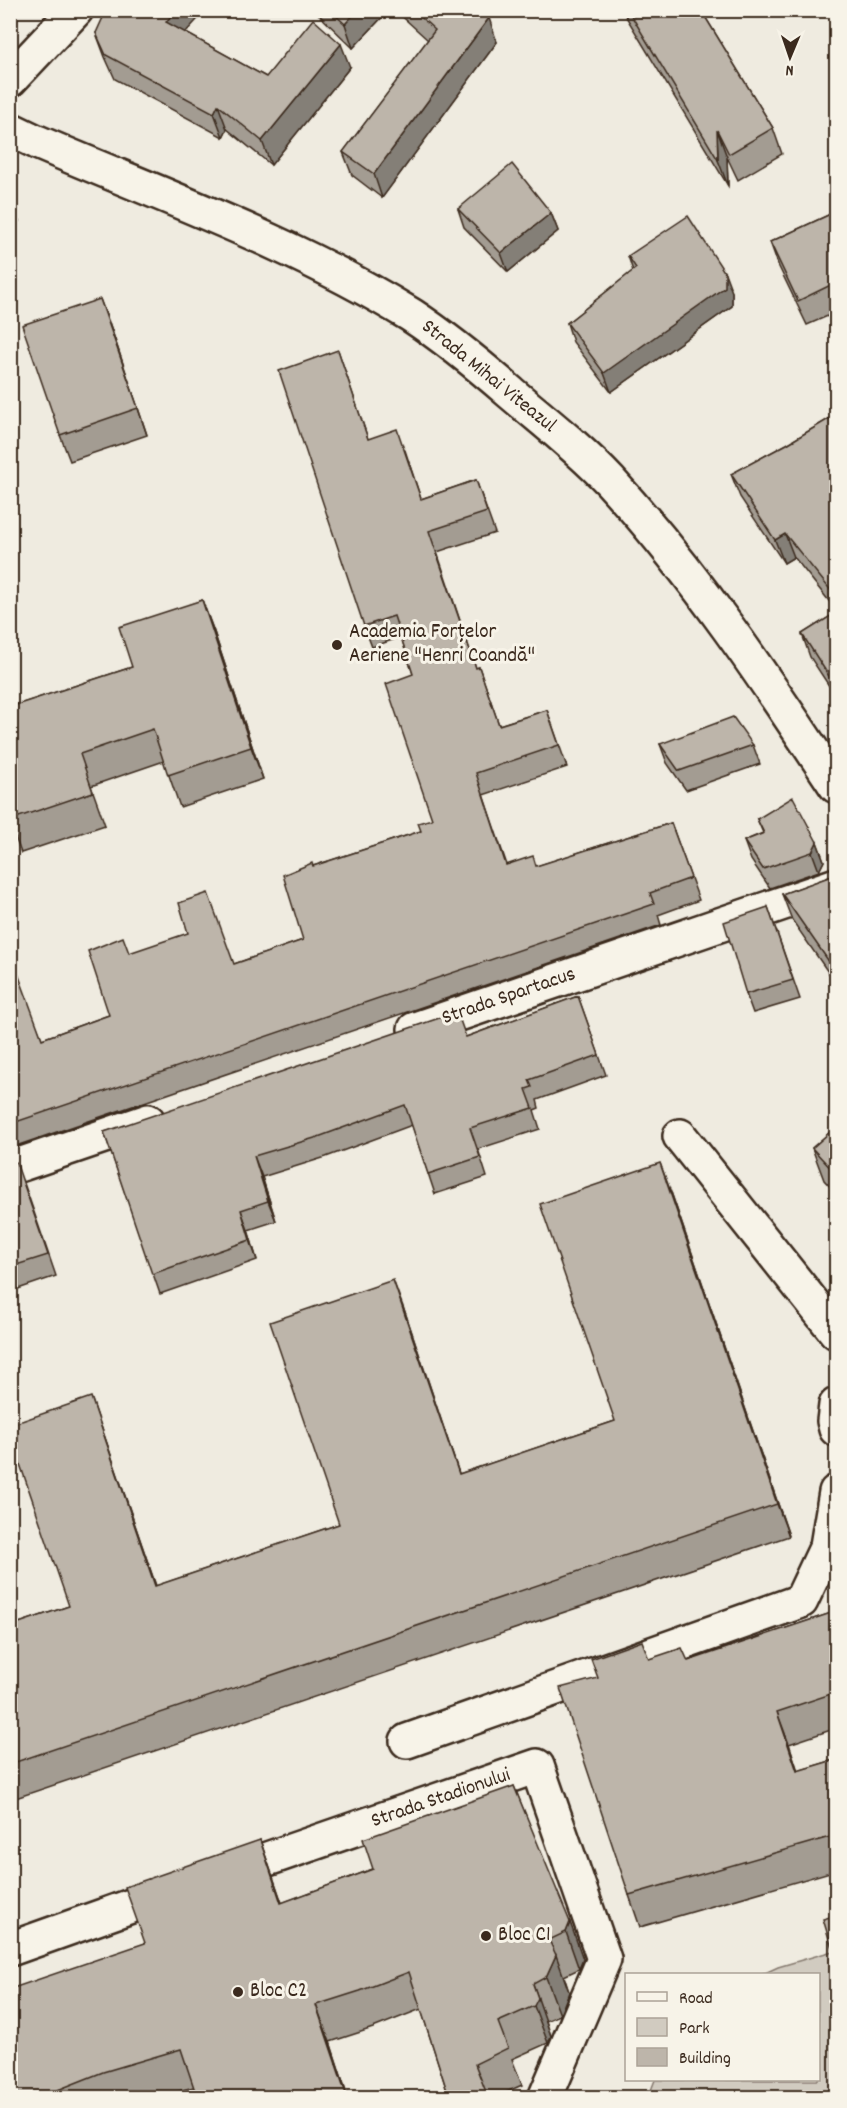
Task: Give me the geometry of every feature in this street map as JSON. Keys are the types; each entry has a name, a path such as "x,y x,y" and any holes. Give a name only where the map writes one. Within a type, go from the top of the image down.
{"street":[{"path":"10,80 76,10"},
{"name":"Strada Mihai Viteazul","path":"10,129 297,252 412,316 487,372 608,479 669,549 727,624 837,786"},
{"name":"Strada Spartacus","path":"384,1040 837,885"},
{"path":"10,1168 180,1110"},
{"path":"680,1136 837,1332"},
{"path":"837,1405 834,1421 837,1429"},
{"path":"407,1741 801,1601 827,1546 837,1492"},
{"name":"Strada Stadionului","path":"10,1949 537,1766 604,1959 545,2097"}],"green space":[{"path":"836,1950 836,2097 648,2098 655,2081 820,2081 820,1973 765,1973"}],"building":[{"path":"112,10 176,10 166,22 266,77 313,19 341,44 262,141 218,105 214,113 106,55 96,33 105,13"},
{"path":"330,10 358,10 345,24"},
{"path":"413,10 480,10 489,18 374,174 343,152 435,30"},
{"path":"628,10 701,10 773,128 729,154 717,130 718,160"},
{"path":"837,66 837,77 832,68"},
{"path":"512,164 551,213 501,253 458,209"},
{"path":"837,211 837,282 798,301 770,242"},
{"path":"688,216 725,273 725,287 604,373 567,323 636,268 628,256"},
{"path":"100,299 138,408 60,435 22,325"},
{"path":"338,350 368,439 397,429 421,499 476,480 487,512 429,531 476,668 479,667 499,725 547,710 559,745 476,773 506,865 533,856 536,866 671,823 691,878 650,893 654,904 10,1124 10,961 13,960 42,1039 109,1015 88,951 123,937 129,953 188,933 179,903 208,893 234,964 303,940 283,875 312,863 313,866 421,831 418,823 432,819 386,684 413,674 394,616 364,626 279,371"},
{"path":"837,414 837,598 785,534 775,540 731,474"},
{"path":"202,600 251,747 168,775 153,729 80,754 93,792 10,820 10,707 132,667 119,627"},
{"path":"837,612 837,683 834,684 802,634"},
{"path":"733,717 753,745 679,771 660,744"},
{"path":"793,797 817,842 812,852 763,869 744,841 764,833 757,819"},
{"path":"837,874 837,973 782,894"},
{"path":"768,907 793,980 746,994 724,922"},
{"path":"578,996 599,1055 529,1080 532,1087 526,1089 533,1108 470,1128 480,1157 428,1174 405,1105 318,1137 254,1156 268,1201 241,1210 250,1240 152,1274 104,1132 457,1012 466,1037"},
{"path":"837,1126 837,1175 812,1148"},
{"path":"16,1162 48,1255 10,1267 10,1163"},
{"path":"660,1163 777,1504 10,1764 10,1626 69,1606 10,1435 10,1425 91,1397 155,1586 339,1524 270,1322 393,1280 459,1474 615,1421 540,1204"},
{"path":"837,1611 837,1692 777,1712 797,1771 837,1759 837,1835 629,1895 560,1688 598,1678 591,1659 642,1641 649,1659 682,1648 688,1661"},
{"path":"514,1786 570,1922 566,1932 549,1940 556,1955 546,1977 533,1984 538,1998 534,2006 498,2022 508,2048 475,2064 488,2097 449,2097 409,1972 316,2005 347,2097 197,2097 181,2049 103,2072 40,2097 10,2097 10,1989 145,1943 125,1887 260,1840 281,1903 373,1869 363,1839"},
{"path":"837,1915 837,1965 823,1919"}],"place":[{"name":"Academia Forțelor Aeriene \"Henri Coandă\"","path":"337,645"},
{"name":"Bloc C1","path":"486,1936"},
{"name":"Bloc C2","path":"238,1992"}]}
